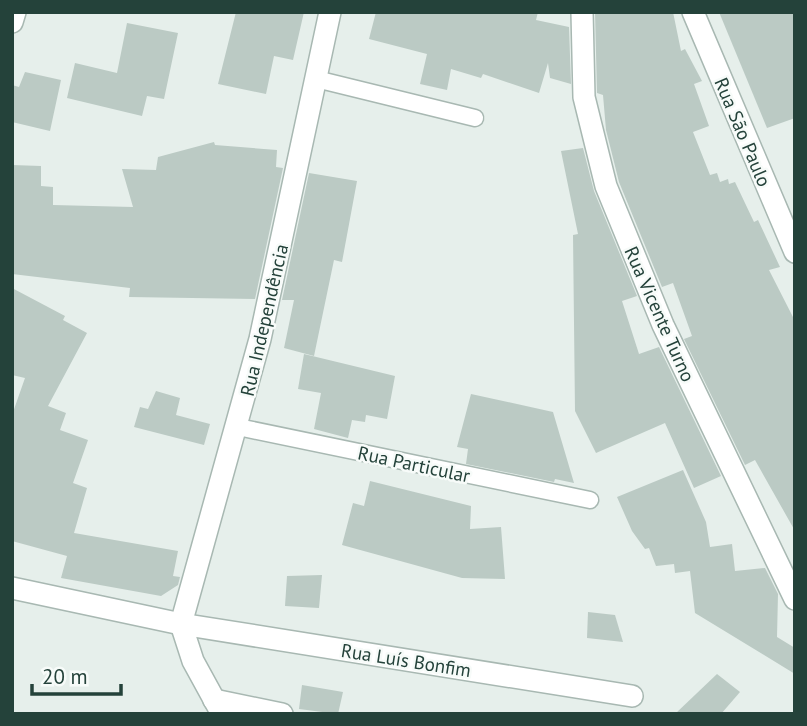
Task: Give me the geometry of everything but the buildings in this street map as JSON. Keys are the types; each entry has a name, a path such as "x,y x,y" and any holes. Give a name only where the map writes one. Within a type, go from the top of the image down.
{"street":[{"path":"12,22 15,12"},
{"name":"Rua Independência","path":"181,624 238,427 279,255 330,12"},
{"name":"Rua Vicente Turno","path":"582,12 584,97 606,186 663,325 795,599"},
{"name":"Rua São Paulo","path":"693,12 795,252"},
{"name":"Rua Luís Bonfim","path":"12,588 181,624 632,696"},
{"path":"181,624 193,661 218,707 282,714"}],"lane":[{"path":"316,79 475,118"},
{"name":"Rua Particular","path":"238,427 590,500"}]}
